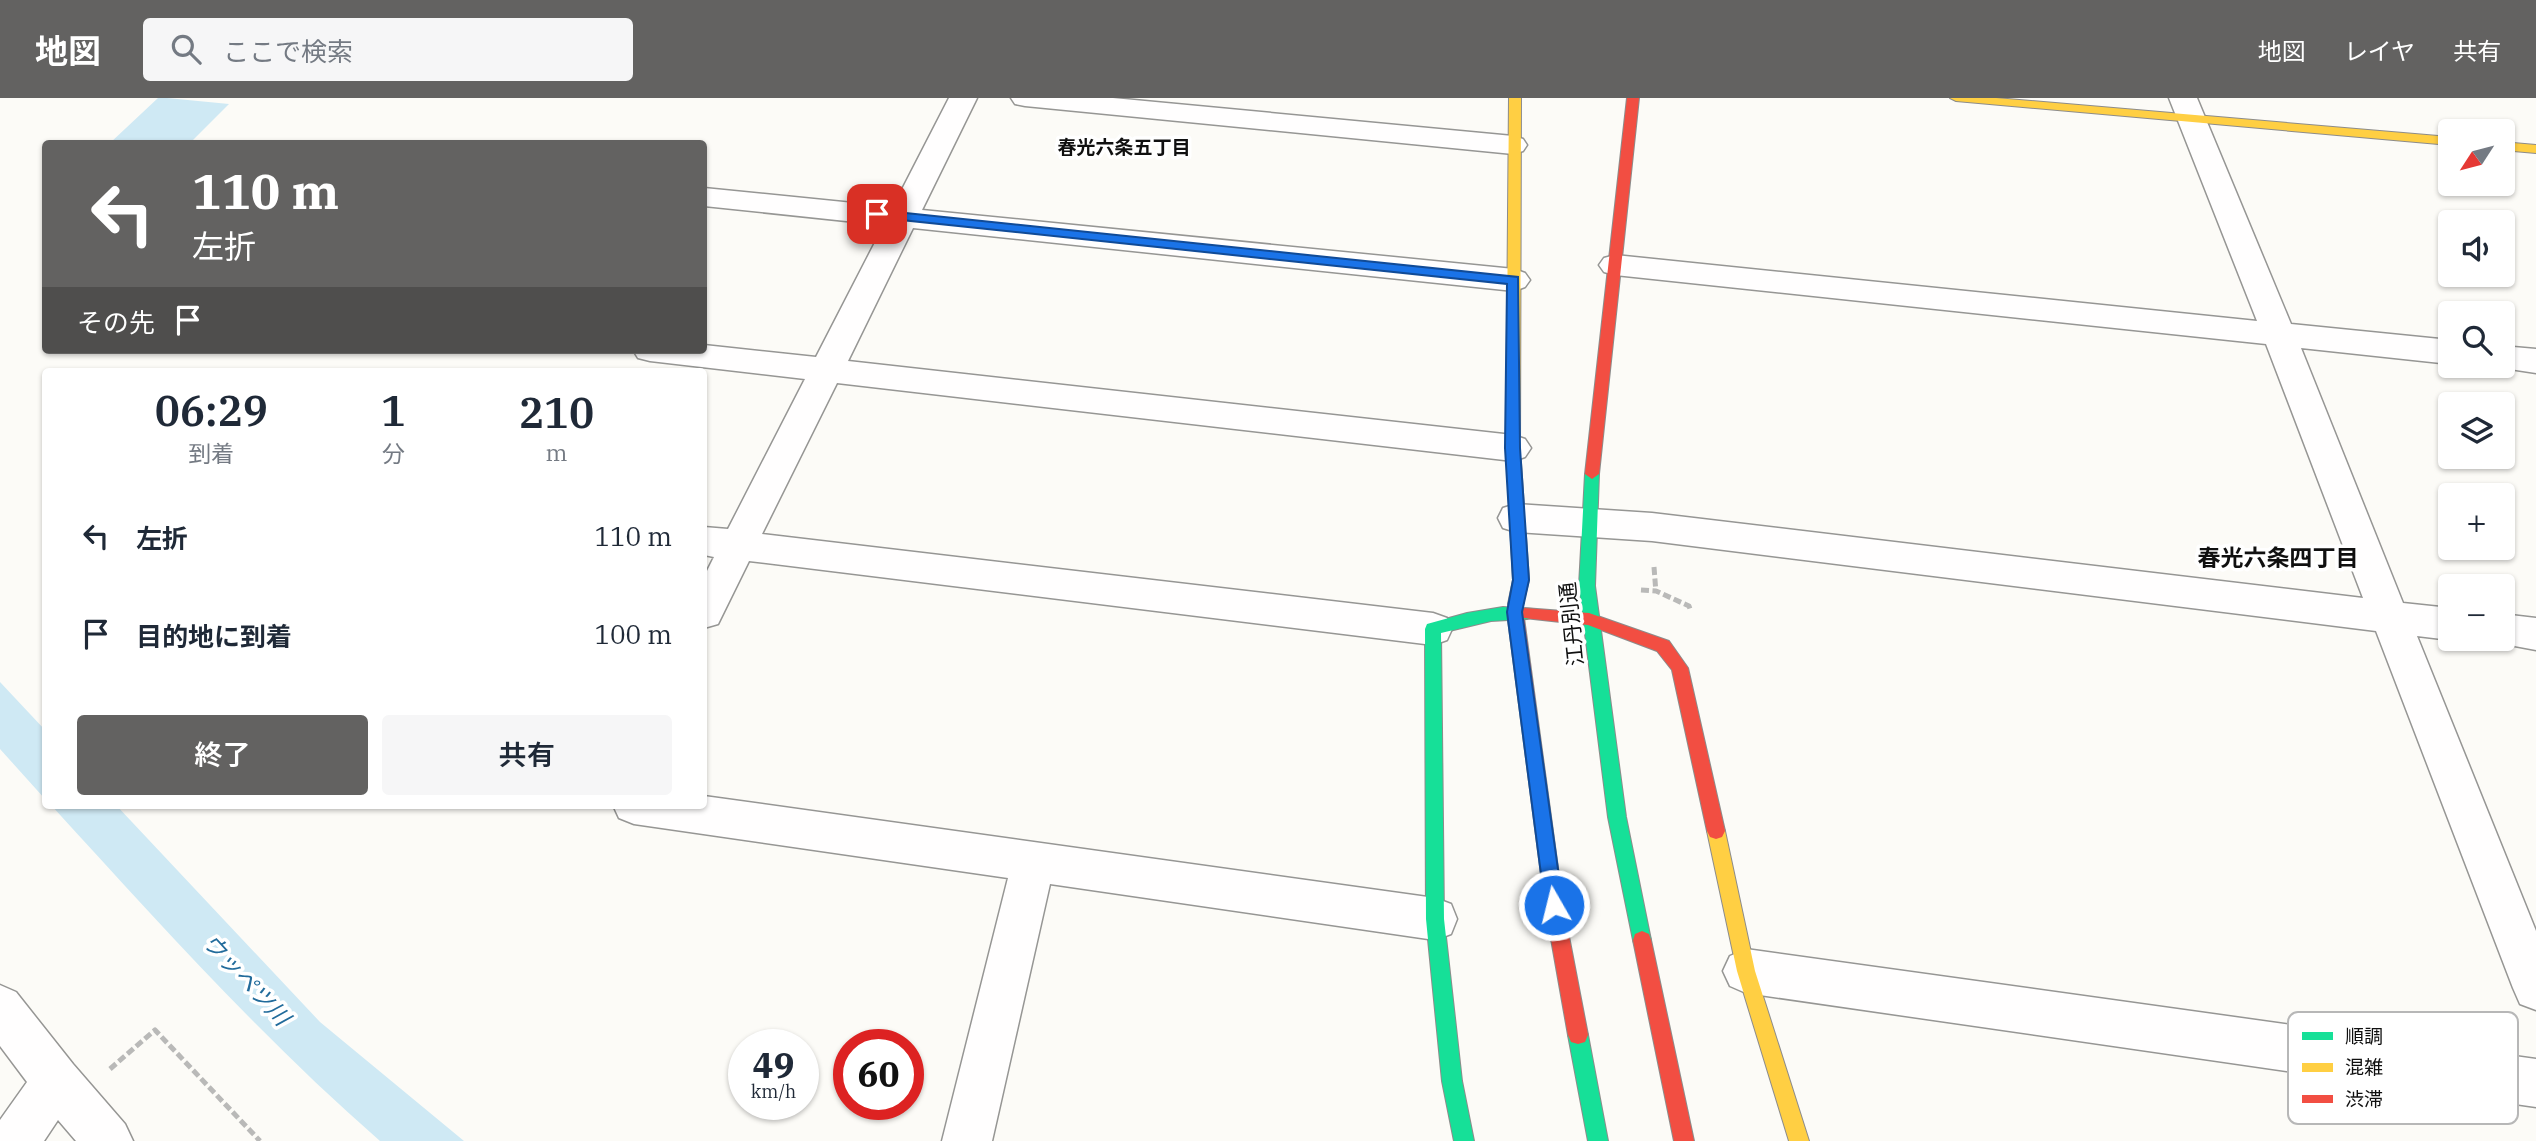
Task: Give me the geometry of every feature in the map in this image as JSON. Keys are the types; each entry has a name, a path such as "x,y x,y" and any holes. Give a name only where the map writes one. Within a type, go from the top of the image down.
{"main road":[{"path":"1515,98 1513,448 1521,580 1514,612 1554,905 1598,1141"},
{"name":"江丹別通","path":"1633,98 1588,522 1589,619 1617,817 1684,1141"},
{"path":"1956,98 2186,108 2438,140"},
{"path":"2515,147 2536,149"},
{"path":"1464,1141 1452,1081 1435,919 1433,629 1456,622 1514,612 1589,619 1663,646 1680,668 1746,971 1799,1141"}],"street":[{"path":"707,600 720,544 826,368 963,98"},
{"path":"1025,98 1513,145"},
{"path":"2186,108 2279,335 2536,988"},
{"path":"707,197 1514,280"},
{"path":"1615,265 2438,351"},
{"path":"689,354 1513,448"},
{"path":"2515,359 2536,361"},
{"path":"1517,518 1652,527 2438,623"},
{"path":"720,544 1433,629"},
{"path":"2515,632 2536,634"},
{"path":"661,809 1435,919"},
{"path":"967,1141 1032,863"},
{"path":"1746,971 2288,1048"},
{"path":"0,1008 64,1091 108,1141"},
{"path":"2518,1080 2536,1083"},
{"path":"15,1141 64,1091"}],"path":[{"path":"1652,527 1663,646"},
{"path":"64,1091 155,1030 260,1141"}],"water":[{"path":"158,98 229,104 193,140 113,140"},
{"path":"0,682 42,727 42,796 0,749"},
{"name":"ウッペツ川","path":"55,809 120,809 320,1022 464,1141 380,1141 252,1020"}],"traffic: fast":[{"path":"1592,474 1587,586 1617,817 1642,940"},
{"path":"1464,1141 1452,1081 1435,919 1433,629 1491,614 1527,613"},
{"path":"1578,1035 1598,1141"}],"traffic: slow":[{"path":"1515,98 1513,448 1521,580 1516,604"},
{"path":"1956,98 2438,140"},
{"path":"2515,147 2536,149"},
{"path":"1716,831 1746,971 1799,1141"}],"traffic: jam":[{"path":"1592,474 1633,98"},
{"path":"1516,604 1554,905 1578,1035"},
{"path":"1527,613 1589,619 1663,646 1680,668 1716,831"},
{"path":"1642,940 1684,1141"}],"district":[{"name":"春光六条五丁目","path":"1124,147"},
{"name":"春光六条四丁目","path":"2278,557"}],"route":[{"path":"877,214 1514,280 1513,448 1521,580 1514,612 1554,905"}]}
